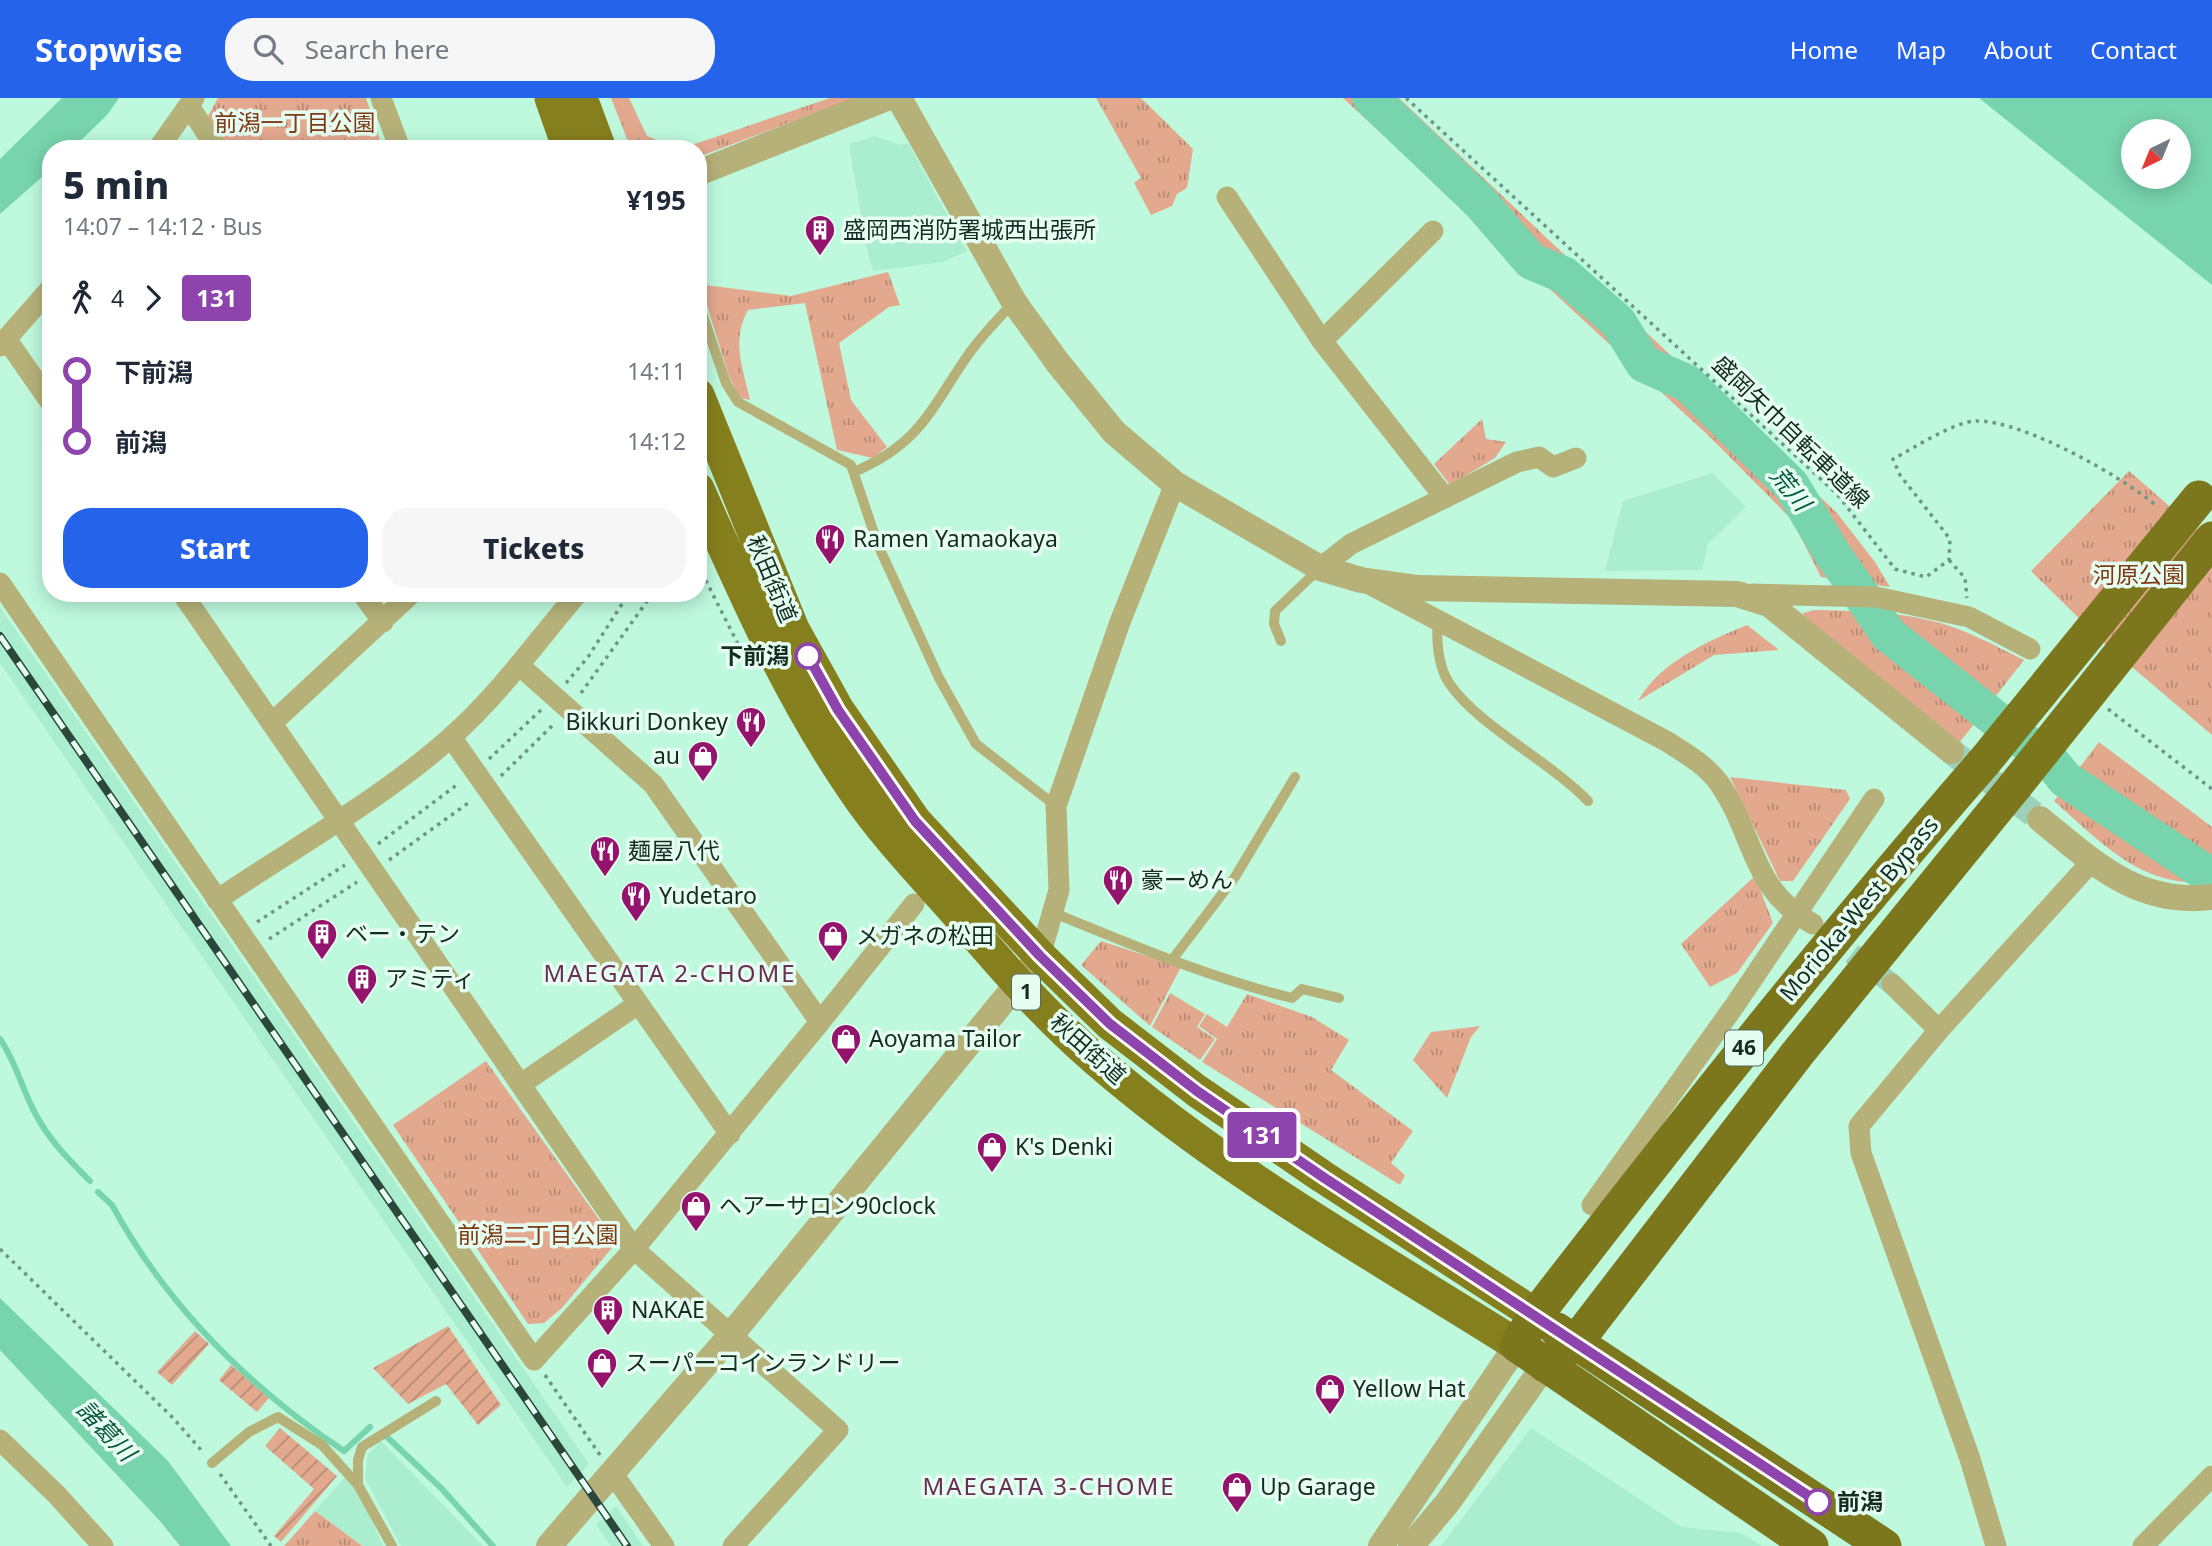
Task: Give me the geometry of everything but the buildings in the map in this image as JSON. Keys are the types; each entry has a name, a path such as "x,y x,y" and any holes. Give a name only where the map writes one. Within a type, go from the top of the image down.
{"highway":[{"name":"Morioka-West Bypass","path":"1517,1345 1536,1315 1715,1084 1858,907 1984,762 2212,480"},
{"name":"Morioka-West Bypass","path":"1545,1365 1576,1342 1797,1054 2212,539"},
{"path":"1536,1315 1884,1546"},
{"path":"1517,1345 1811,1546"}],"main road":[{"path":"551,98 566,140"},
{"path":"581,98 597,140"},
{"name":"秋田街道","path":"707,418 793,629 838,710 915,821 1040,956 1110,1024 1197,1091 1323,1177 1536,1315"},
{"name":"秋田街道","path":"707,509 762,634 852,787 893,842 1017,983 1094,1058 1236,1166 1517,1345"}],"street":[{"path":"381,98 397,140"},
{"path":"707,169 887,98"},
{"path":"899,98 1014,302 1058,363 1114,432 1175,484 1320,568 1361,580 1419,588 1876,597 1969,617 2030,649"},
{"path":"165,140 192,102 212,140"},
{"path":"1227,197 1322,341 1445,498"},
{"path":"1322,341 1433,231"},
{"path":"42,299 4,343 42,391"},
{"path":"1320,568 1351,544 1517,462 1539,457 1553,467 1576,458"},
{"path":"549,1546 731,1335 1040,956 1059,890 1056,806 1086,712 1175,484"},
{"path":"1361,580 1668,742 1697,761 1718,783 1772,892 1805,920"},
{"path":"0,583 534,1360 634,1249 730,1135 914,904"},
{"path":"1737,594 1769,604 1951,751"},
{"path":"188,602 634,1249 838,1430 733,1546"},
{"path":"369,602 383,622"},
{"path":"272,723 343,654 403,602"},
{"path":"217,900 403,776 451,737 520,666 562,602"},
{"path":"520,666 653,784 820,1022"},
{"path":"451,737 730,1135"},
{"path":"1592,1205 1805,920 1874,799"},
{"path":"2040,819 2106,873 2136,888 2165,897 2205,898"},
{"path":"1996,1546 1970,1460 1861,1153 1859,1126 1939,1030 2092,861"},
{"path":"1892,984 1939,1030"},
{"path":"521,1084 638,1003"},
{"path":"1381,1546 1517,1345"},
{"path":"1411,1546 1448,1502 1545,1365"},
{"path":"0,1440 57,1495 103,1546"},
{"path":"613,1474 664,1546"},
{"path":"2143,1546 2212,1476"}],"lane":[{"path":"854,472 885,459 923,424 983,334 1014,302"},
{"path":"707,327 726,383 738,402 851,465 878,545 939,678 976,744 1056,806"},
{"path":"1281,641 1274,624 1275,611 1320,568"},
{"path":"1438,621 1436,641 1448,682 1475,710 1588,801"},
{"path":"1172,960 1236,877 1295,777"},
{"path":"1054,913 1253,989 1292,998 1302,989 1339,998"},
{"path":"358,1485 358,1460 362,1447 436,1401"},
{"path":"212,1463 249,1432 278,1417 322,1445 358,1485 392,1546"}],"path":[{"name":"盛岡矢巾自転車道線","path":"1406,98 1837,494 1895,569 1926,577 1949,560 1950,539 1900,475 1893,458 1943,433 1975,421 2039,435 2141,493 2159,509"},
{"path":"1949,560 1965,579 1969,617"},
{"path":"2105,707 2212,789"},
{"path":"0,1249 173,1418 212,1463 271,1546"},
{"path":"534,1360 613,1474"}],"shaded area":[{"path":"875,136 900,145 908,143 967,251 943,262 873,271 859,220 861,215 849,144"},
{"path":"1712,473 1746,507 1708,544 1702,570 1605,571 1623,501"},
{"path":"0,607 589,1464 567,1487 0,663"},
{"path":"1531,1428 1682,1527 1741,1533 1762,1546 1441,1546"},
{"path":"381,1441 483,1546 401,1546 365,1478 368,1454"},
{"path":"345,1477 360,1494 383,1546 363,1546 315,1511"},
{"path":"616,1506 643,1546 611,1546 596,1525"}],"green space":[{"name":"前潟一丁目公園","path":"218,98 366,98 380,140 223,140 207,118"},
{"path":"611,98 629,98 647,136 657,140 627,140"},
{"path":"830,98 855,98 707,154 706,140"},
{"path":"1096,98 1141,98 1193,149 1187,188 1177,194 1172,206 1151,215 1134,183 1141,178"},
{"path":"1343,98 1399,98 1837,513 1875,562 1890,587 1821,577 1792,520 1712,439"},
{"path":"888,272 900,305 889,307 839,343 851,400 887,447 873,458 837,450 805,303 748,310 739,344 750,400 740,398 729,376 707,306 707,285 791,296"},
{"path":"1482,419 1486,439 1506,442 1495,458 1450,485 1434,464"},
{"name":"河原公園","path":"2129,471 2212,543 2212,735 2106,645 2031,571"},
{"path":"1814,610 1885,613 1941,623 2024,660 1960,742 1805,620 1803,613"},
{"path":"1747,625 1779,650 1714,655 1638,701 1647,687 1671,664 1700,646"},
{"path":"2099,742 2212,827 2212,882 2187,882 2144,871 2107,847 2054,801"},
{"path":"1730,777 1846,790 1850,799 1793,881 1780,881"},
{"path":"1755,876 1773,923 1737,973 1710,987 1681,944"},
{"path":"1101,941 1181,967 1150,1026 1081,965"},
{"path":"1170,993 1205,1014 1197,1027 1215,1039 1200,1060 1152,1027"},
{"path":"1247,994 1312,1017 1349,1040 1331,1070 1413,1131 1391,1163 1405,1175 1400,1185 1202,1062 1217,1039 1199,1026 1207,1014 1227,1027"},
{"path":"1480,1026 1471,1037 1447,1098 1413,1060 1431,1032"},
{"name":"前潟二丁目公園","path":"486,1061 616,1243 562,1308 544,1323 528,1324 393,1125"},
{"path":"448,1326 501,1405 478,1425 446,1384 408,1404 373,1368"},
{"path":"195,1331 209,1344 172,1385 157,1372"},
{"path":"231,1365 269,1398 257,1412 219,1380"},
{"path":"280,1428 337,1476 281,1542 274,1536 314,1489 265,1446"},
{"path":"315,1511 361,1545 363,1546 284,1546"}],"water":[{"path":"62,98 119,98 107,115 81,140 42,140 42,177 0,214 0,159"},
{"path":"1979,98 2212,98 2212,285"},
{"name":"諸葛川","path":"0,1298 168,1461 231,1546 180,1546 160,1521 0,1350"}],"waterway":[{"name":"荒川","path":"1371,98 1480,202 1531,261 1564,275 1618,322 1644,364 1687,383 1791,485 1832,553 1889,635 2053,764 2065,779 2212,877"},
{"path":"0,1039 41,1123 60,1149 90,1181"},
{"path":"98,1192 112,1205 158,1277 185,1310 213,1342 275,1400 344,1451 370,1427"},
{"path":"386,1436 442,1489 493,1546"}],"tunnel":[{"path":"1951,751 2040,819"},
{"path":"1827,935 1892,984"}],"railway":[{"path":"0,636 627,1546"}],"bus line":[{"name":"131","path":"808,656 838,710 915,821 1040,956 1110,1024 1197,1091 1323,1177 1818,1502"}],"place":[{"name":"盛岡西消防署城西出張所","path":"820,257"},
{"name":"Ramen Yamaokaya","path":"830,566"},
{"name":"下前潟","path":"808,656"},
{"name":"Bikkuri Donkey","path":"751,749"},
{"name":"au","path":"703,783"},
{"name":"麺屋八代","path":"605,878"},
{"name":"豪ーめん","path":"1118,907"},
{"name":"Yudetaro","path":"636,923"},
{"name":"ベー・テン","path":"322,961"},
{"name":"メガネの松田","path":"833,963"},
{"name":"アミティ","path":"362,1006"},
{"name":"Aoyama Tailor","path":"846,1066"},
{"name":"K's Denki","path":"992,1174"},
{"name":"ヘアーサロン90clock","path":"696,1233"},
{"name":"NAKAE","path":"608,1337"},
{"name":"スーパーコインランドリー","path":"602,1390"},
{"name":"Yellow Hat","path":"1330,1416"},
{"name":"前潟","path":"1818,1502"},
{"name":"Up Garage","path":"1237,1514"}],"district":[{"name":"MAEGATA 2-CHOME","path":"670,974"},
{"name":"MAEGATA 3-CHOME","path":"1049,1487"}]}
